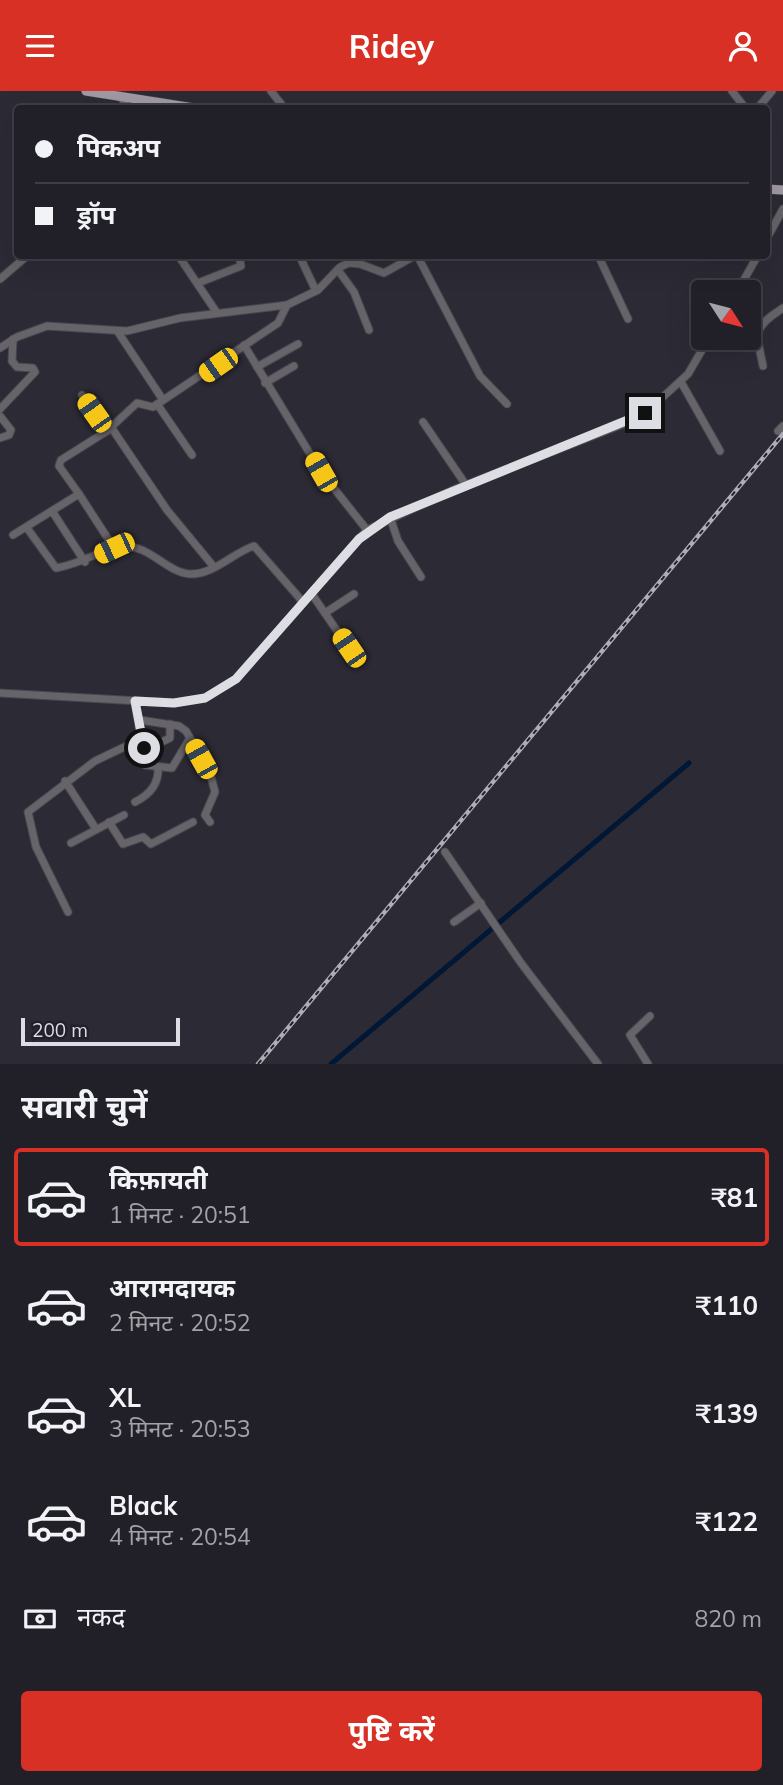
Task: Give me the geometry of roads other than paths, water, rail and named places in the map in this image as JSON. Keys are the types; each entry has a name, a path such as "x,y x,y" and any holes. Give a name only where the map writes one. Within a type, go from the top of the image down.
{"main road":[{"path":"86,91 176,105"}],"street":[{"path":"271,91 282,105"},
{"path":"732,91 743,105"},
{"path":"760,105 772,91"},
{"path":"121,96 125,105"},
{"path":"770,233 783,209"},
{"path":"0,279 23,259"},
{"path":"181,259 217,313"},
{"path":"198,283 242,267 240,259"},
{"path":"301,259 316,291"},
{"path":"0,348 13,339 58,325 118,332 217,313 287,305 316,291 338,270 355,263 384,273 409,259"},
{"path":"418,259 480,376 507,404"},
{"path":"600,259 628,319"},
{"path":"744,280 756,259"},
{"path":"338,270 354,292 369,330"},
{"path":"114,548 59,466 59,461 109,429 139,402 151,407 160,402 278,323 287,305"},
{"path":"763,366 758,330 762,322 783,309"},
{"path":"118,332 192,455"},
{"path":"0,408 35,372 33,368 17,367 12,361 13,339"},
{"path":"257,367 298,344"},
{"path":"244,345 337,496 367,530"},
{"path":"0,693 174,703 205,698 236,679 367,530 466,485 640,417 683,384 702,350"},
{"path":"265,383 294,366"},
{"path":"683,384 720,451"},
{"path":"82,395 167,510 214,567"},
{"path":"0,416 11,430 9,435 0,438"},
{"path":"423,422 466,485"},
{"path":"13,535 79,494"},
{"path":"52,511 85,562"},
{"path":"391,520 398,541 421,577"},
{"path":"27,528 55,567 85,562 114,548 142,549 188,573 214,567 254,546 303,602"},
{"path":"325,613 354,594"},
{"path":"312,595 349,648"},
{"path":"135,701 140,720 143,751 141,755 145,765 158,768 176,766 190,738"},
{"path":"140,720 183,727 210,773 215,789 205,815 210,822"},
{"path":"143,751 170,738 170,724"},
{"path":"68,912 36,847 28,811 65,781 101,757 141,739"},
{"path":"135,802 145,797 158,780 158,768"},
{"path":"65,781 96,829"},
{"path":"71,843 124,815"},
{"path":"109,822 119,843 123,844 143,837 151,843 193,822"},
{"path":"445,852 598,1064"},
{"path":"454,922 481,903"},
{"path":"648,1064 630,1035 650,1016"}],"waterway":[{"path":"331,1064 689,763"}],"railway":[{"path":"258,1064 783,434"}]}
